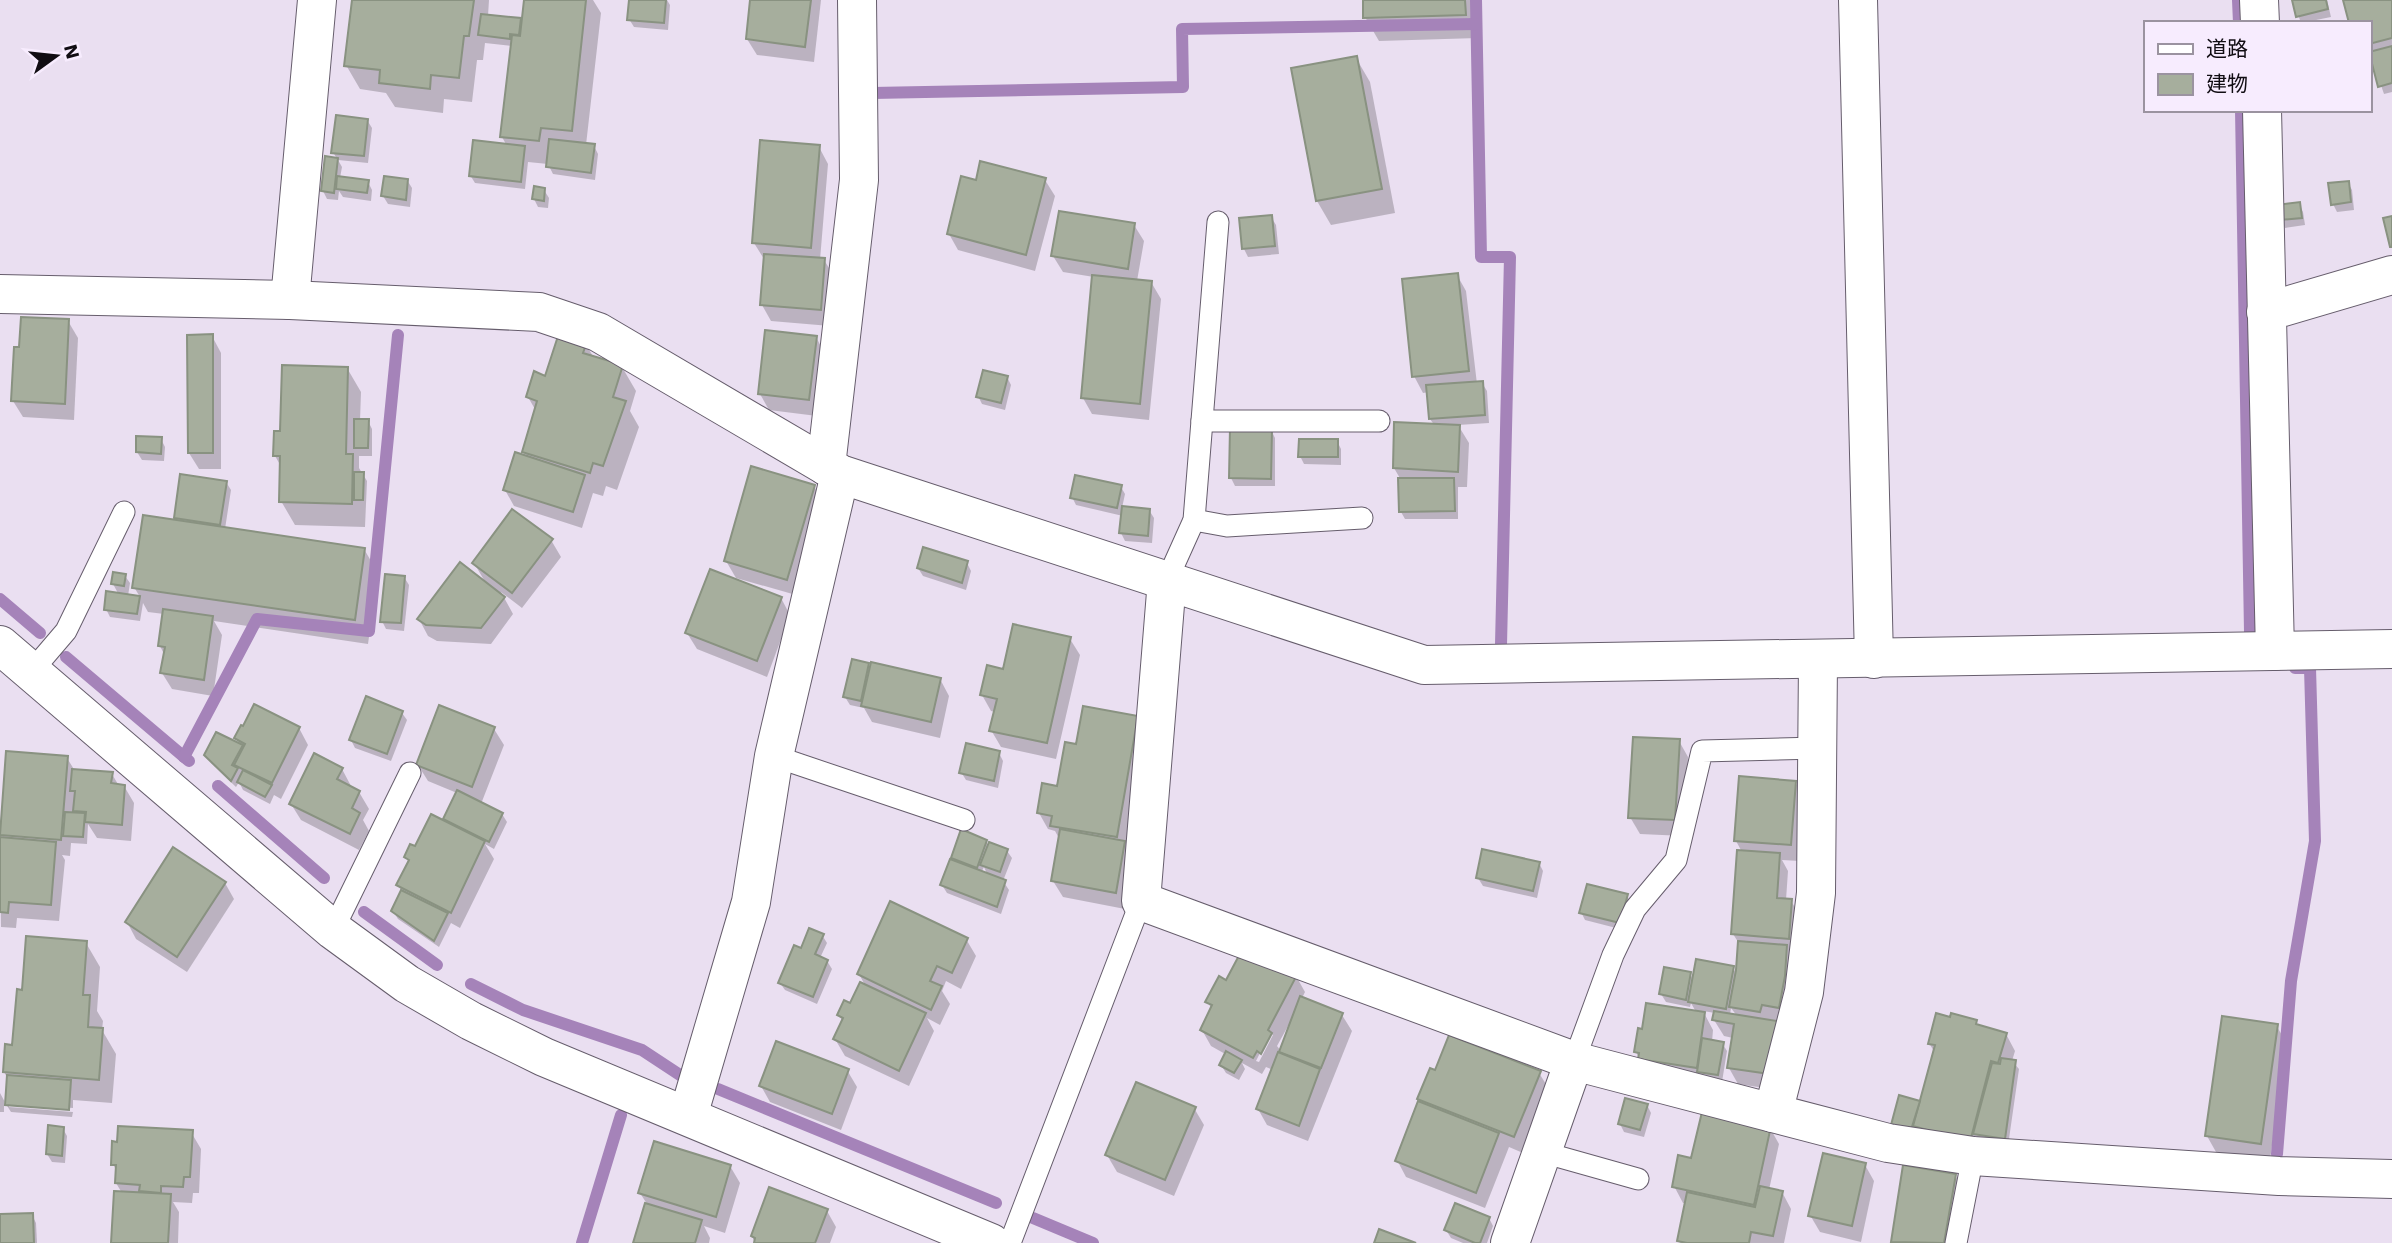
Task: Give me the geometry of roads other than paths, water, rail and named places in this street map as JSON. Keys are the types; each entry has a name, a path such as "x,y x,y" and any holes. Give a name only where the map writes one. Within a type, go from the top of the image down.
{"street":[{"path":"290,300 317,0"},
{"path":"688,1116 751,902 774,757 833,470 859,180 857,0"},
{"path":"1858,0 1874,659"},
{"path":"2259,0 2260,21"},
{"path":"2262,112 2275,651"},
{"path":"2266,312 2392,275"},
{"path":"0,293 35,296 290,300 539,312 598,332 833,470 1424,665 2392,649"},
{"path":"1167,580 1141,901 1574,1061 1888,1143 1973,1156 2279,1176 2392,1179"},
{"path":"0,645 333,930 407,984 471,1021 544,1057 990,1243"},
{"path":"1773,1113 1804,992 1816,893 1818,660"},
{"path":"1510,1243 1574,1061"}],"lane":[{"path":"1167,580 1194,520 1218,222"},
{"path":"1202,421 1379,421"},
{"path":"32,672 66,632 124,513"},
{"path":"1194,520 1227,526 1362,518"},
{"path":"1574,1061 1613,955 1635,909 1676,860 1702,751 1818,748"},
{"path":"774,757 964,820"},
{"path":"333,930 410,773"},
{"path":"1010,1243 1141,901"},
{"path":"1542,1152 1638,1179"},
{"path":"1956,1243 1973,1156"}],"waterway":[{"path":"1476,0 1481,257 1510,257 1501,645"},
{"path":"2238,0 2239,21"},
{"path":"872,93 1183,87 1182,29 1476,24"},
{"path":"2241,112 2250,632"},
{"path":"184,757 257,619 369,631 398,335"},
{"path":"0,599 40,633"},
{"path":"66,657 189,761"},
{"path":"2277,1154 2291,981 2315,841 2310,668 2295,668"},
{"path":"218,786 324,878"},
{"path":"364,912 437,965"},
{"path":"471,984 523,1010 642,1050 683,1077"},
{"path":"718,1089 996,1203"},
{"path":"582,1243 621,1115"},
{"path":"1033,1218 1093,1243"}]}
